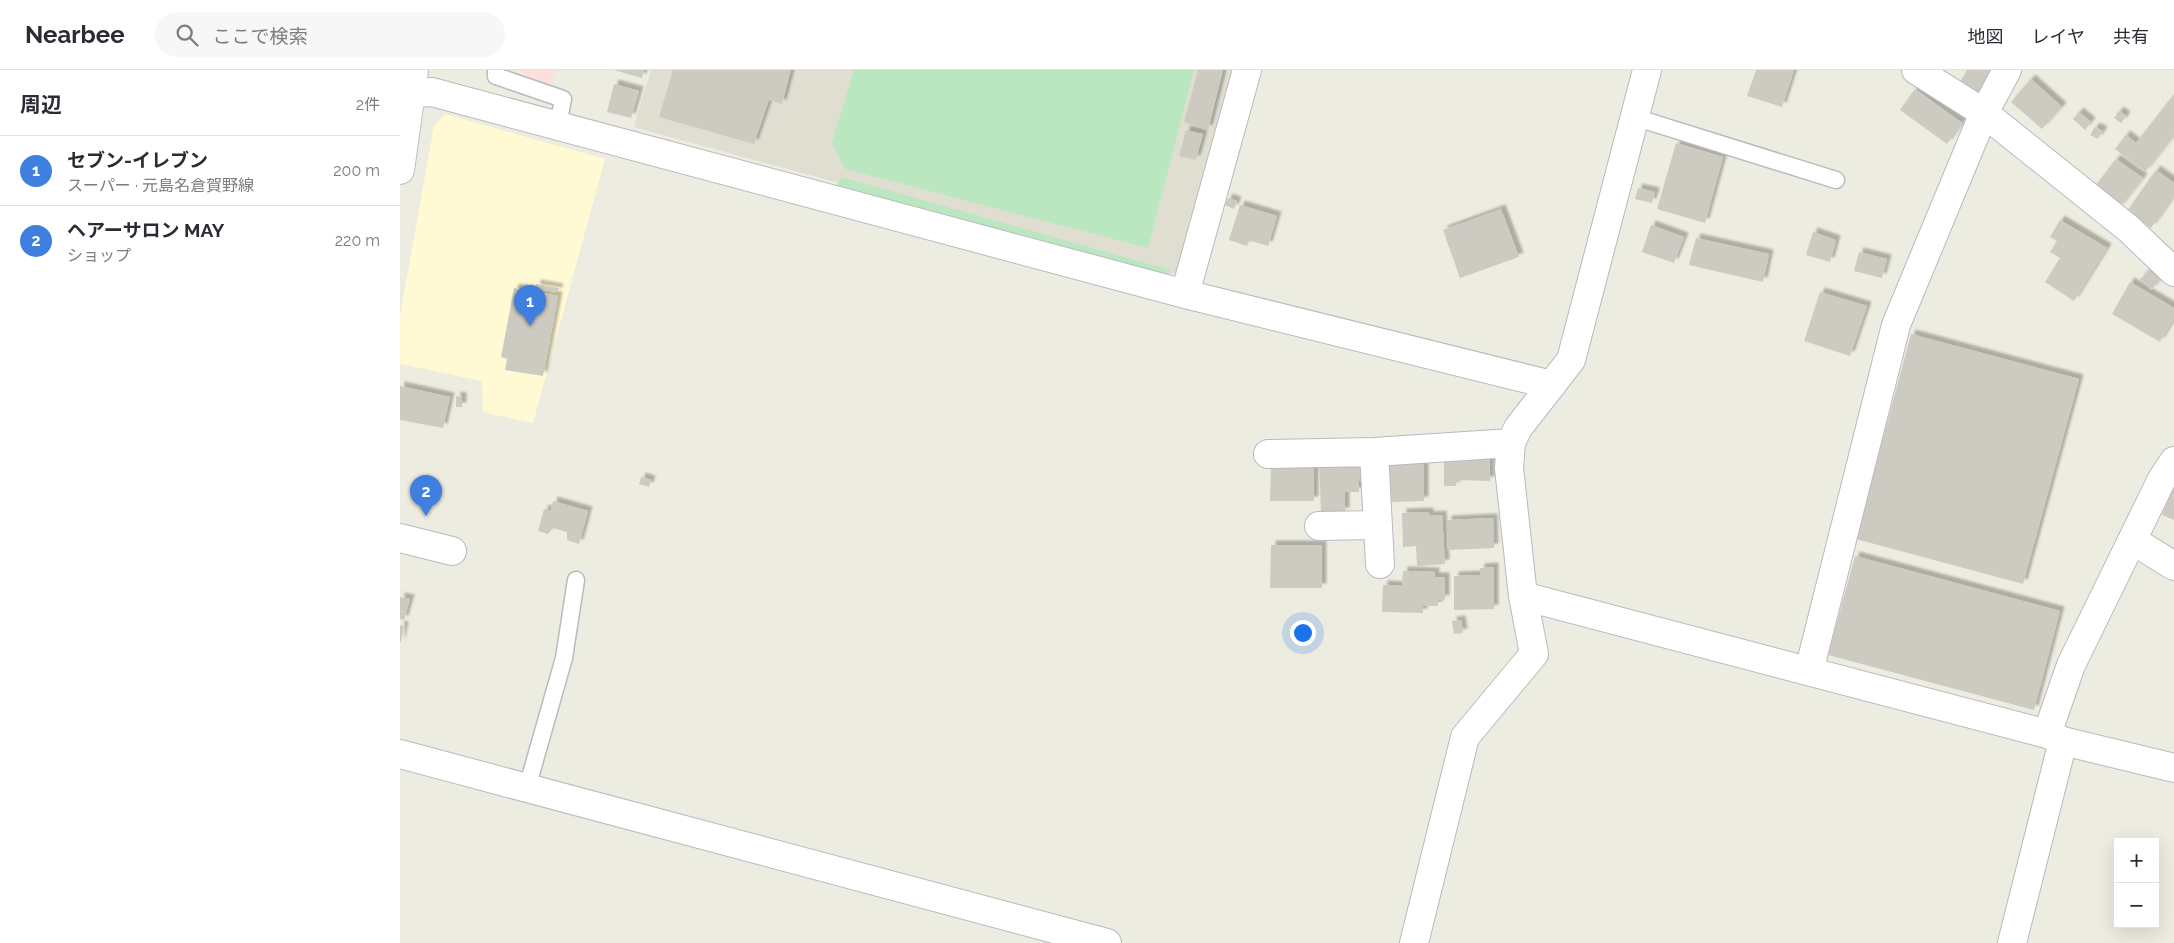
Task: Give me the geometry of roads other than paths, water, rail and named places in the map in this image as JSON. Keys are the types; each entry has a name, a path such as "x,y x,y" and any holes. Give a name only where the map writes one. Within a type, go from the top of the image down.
{"street":[{"path":"1185,294 1247,70"},
{"path":"1414,943 1465,737 1534,654 1523,596 1509,468 1511,443 1518,428 1571,360 1647,70"},
{"path":"1916,70 1984,113 2129,229 2174,272"},
{"path":"1809,671 1896,325 1984,113 2007,70"},
{"path":"400,170 408,85 1185,294 1552,385"},
{"path":"1268,454 1374,452 1511,443"},
{"path":"1374,452 1380,564"},
{"path":"2012,943 2071,665 2162,479 2174,461"},
{"path":"1319,526 1378,525"},
{"path":"400,538 452,551"},
{"path":"2132,540 2174,566"},
{"path":"1523,596 2174,768"},
{"path":"400,754 1107,943"}],"lane":[{"path":"496,70 496,76 563,99 558,125"},
{"path":"1634,117 1836,180"},
{"path":"527,788 564,658 576,580"}],"place":[{"name":"セブン-イレブン","path":"530,326"},
{"name":"ヘアーサロン MAY","path":"426,516"}]}
